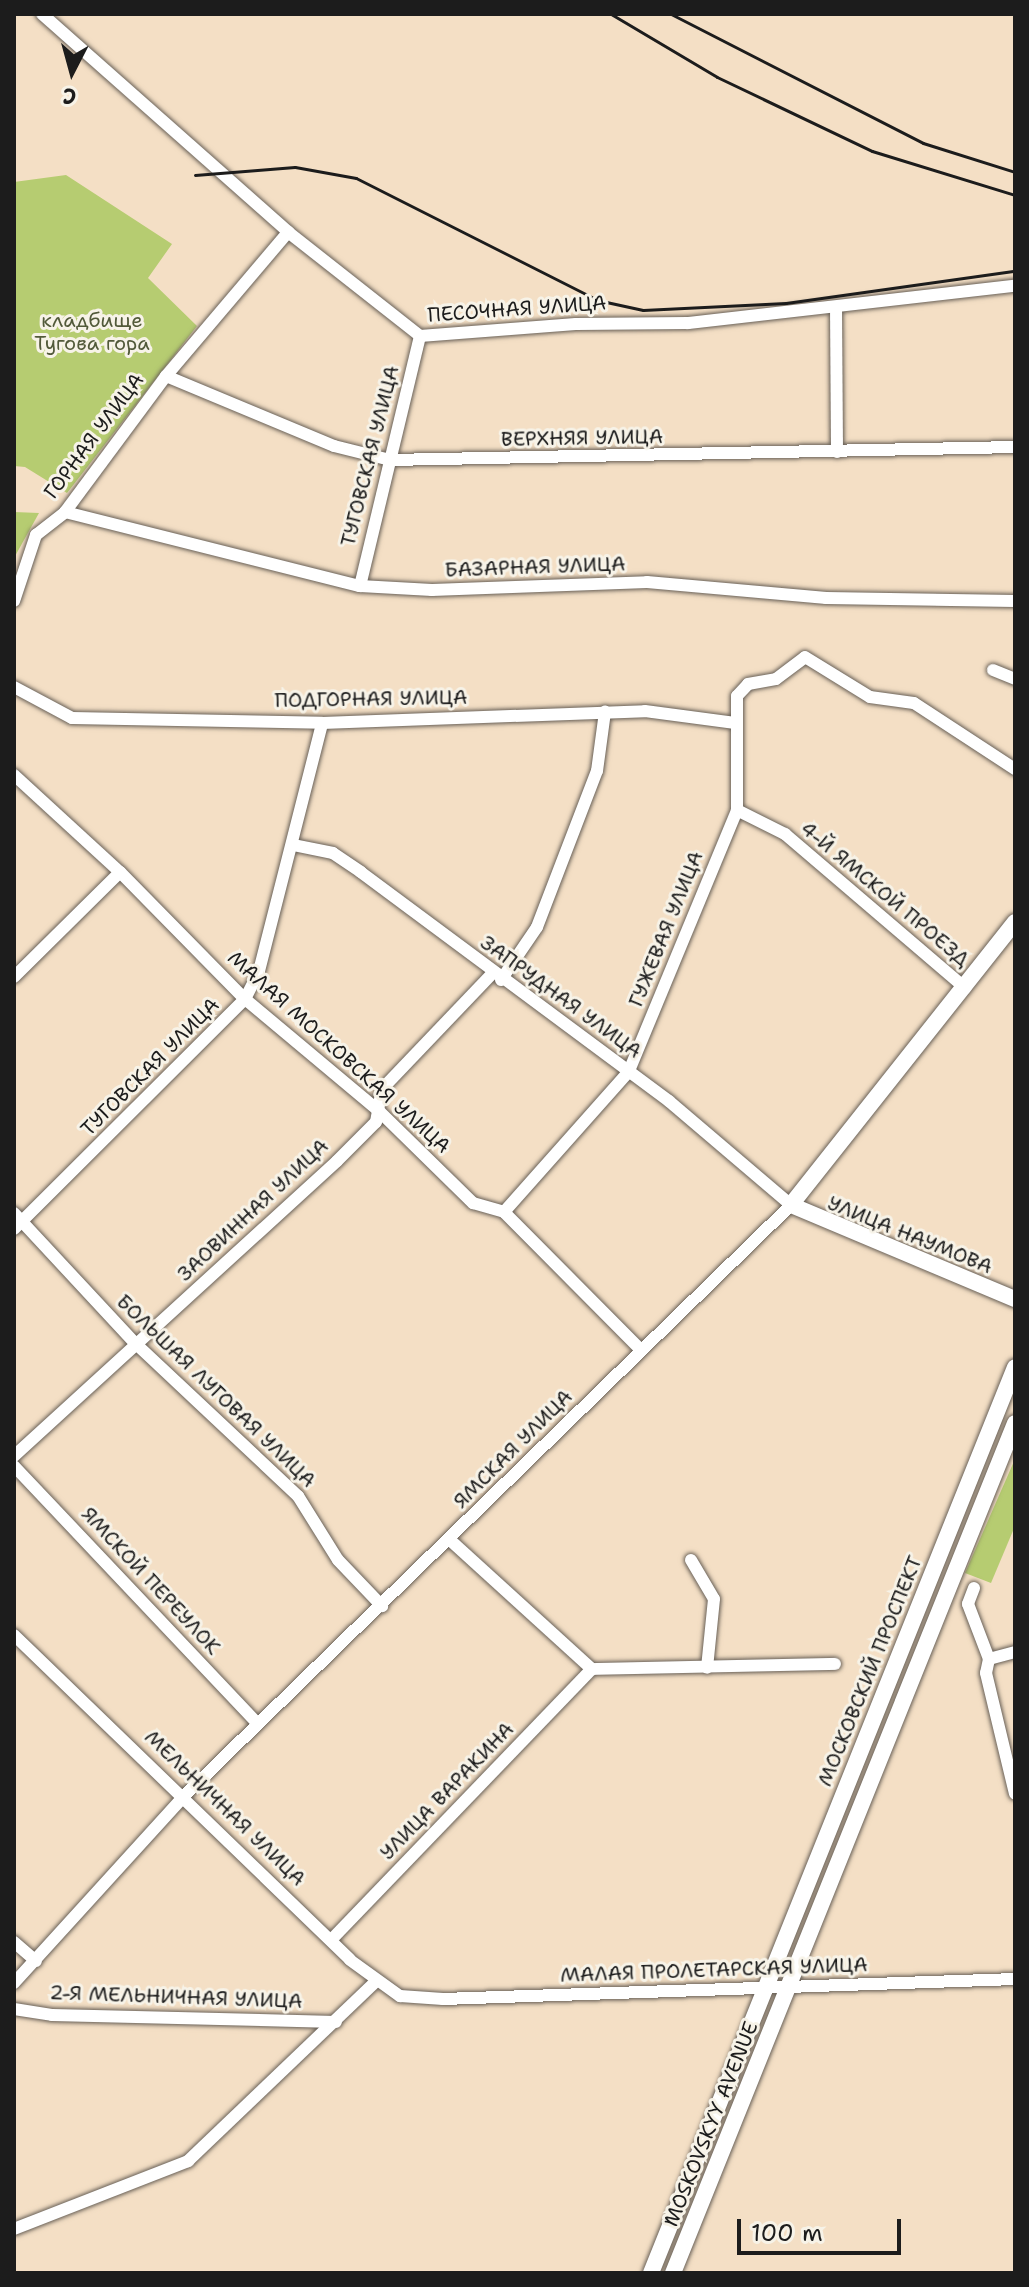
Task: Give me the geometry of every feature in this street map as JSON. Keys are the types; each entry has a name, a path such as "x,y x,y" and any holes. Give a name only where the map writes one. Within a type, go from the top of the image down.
{"main road":[{"name":"ЯМСКАЯ УЛИЦА","path":"791,1205 1015,922"},
{"name":"УЛИЦА НАУМОВА","path":"791,1205 1015,1299"},
{"name":"МОСКОВСКИЙ ПРОСПЕКТ","path":"761,1989 1015,1367"},
{"name":"МОСКОВСКИЙ ПРОСПЕКТ","path":"785,1989 1015,1423"},
{"name":"MOSKOVSKYY AVENUE","path":"651,2273 761,1989"},
{"name":"MOSKOVSKYY AVENUE","path":"673,2273 785,1989"}],"street":[{"name":"ПЕСОЧНАЯ УЛИЦА","path":"42,14 288,232 420,336 576,324 688,323 1015,286"},
{"name":"ГОРНАЯ УЛИЦА","path":"14,601 36,535 65,512 166,376 288,232"},
{"path":"836,307 837,452"},
{"name":"ТУГОВСКАЯ УЛИЦА","path":"360,586 420,336"},
{"name":"ВЕРХНЯЯ УЛИЦА","path":"166,376 334,446 390,460 1015,447"},
{"name":"БАЗАРНАЯ УЛИЦА","path":"65,512 360,586 432,590 647,582 826,598 1015,601"},
{"name":"ГУЖЕВАЯ УЛИЦА","path":"504,1212 629,1071 737,810 737,696 748,684 776,679 805,657 870,697 914,703 1015,769"},
{"path":"993,670 1015,679"},
{"name":"ПОДГОРНАЯ УЛИЦА","path":"14,687 72,718 322,723 645,711 735,723"},
{"name":"ЗАОВИННАЯ УЛИЦА","path":"14,1456 135,1343 273,1224 376,1122 382,1089 497,977 537,927 597,771 605,712"},
{"name":"ТУГОВСКАЯ УЛИЦА","path":"17,1221 245,999 259,971 322,723"},
{"name":"МАЛАЯ МОСКОВСКАЯ УЛИЦА","path":"14,775 120,872 245,999 379,1111 473,1203 504,1212 640,1349"},
{"name":"4-Й ЯМСКОЙ ПРОЕЗД","path":"737,810 785,834 965,988"},
{"name":"ЗАПРУДНАЯ УЛИЦА","path":"293,845 333,853 497,977 629,1071 791,1205"},
{"path":"14,977 120,872"},
{"name":"ЯМСКАЯ УЛИЦА","path":"14,1983 185,1795 791,1205"},
{"name":"БОЛЬШАЯ ЛУГОВАЯ УЛИЦА","path":"17,1221 135,1343 298,1496 338,1560 382,1606"},
{"name":"ЯМСКОЙ ПЕРЕУЛОК","path":"14,1466 258,1724"},
{"path":"450,1540 592,1669 835,1664"},
{"path":"691,1560 714,1599 707,1668"},
{"path":"974,1588 968,1604 989,1659 986,1673 1015,1794"},
{"name":"МЕЛЬНИЧНАЯ УЛИЦА","path":"14,1635 185,1795 375,1982 414,1998"},
{"path":"989,1659 1015,1652"},
{"name":"УЛИЦА ВАРАКИНА","path":"331,1940 592,1669"},
{"path":"14,1942 36,1961"},
{"name":"МАЛАЯ ПРОЛЕТАРСКАЯ УЛИЦА","path":"414,1998 785,1989 1015,1979"},
{"path":"14,2229 188,2161 375,1982"},
{"name":"2-Я МЕЛЬНИЧНАЯ УЛИЦА","path":"14,2009 52,2015 336,2022"}],"green space":[{"name":"кладбище Тугова гора","path":"66,175 172,244 148,278 197,326 67,493 25,467 14,466 14,182"},
{"path":"14,512 39,513 14,558"},
{"path":"1015,1459 1015,1526 991,1583 965,1573"}],"railway":[{"path":"611,14 717,77 872,151 1015,195"},
{"path":"671,14 923,143 1015,172"},
{"path":"195,175 295,167 356,178 597,300 643,310 786,303 1015,271"}]}
